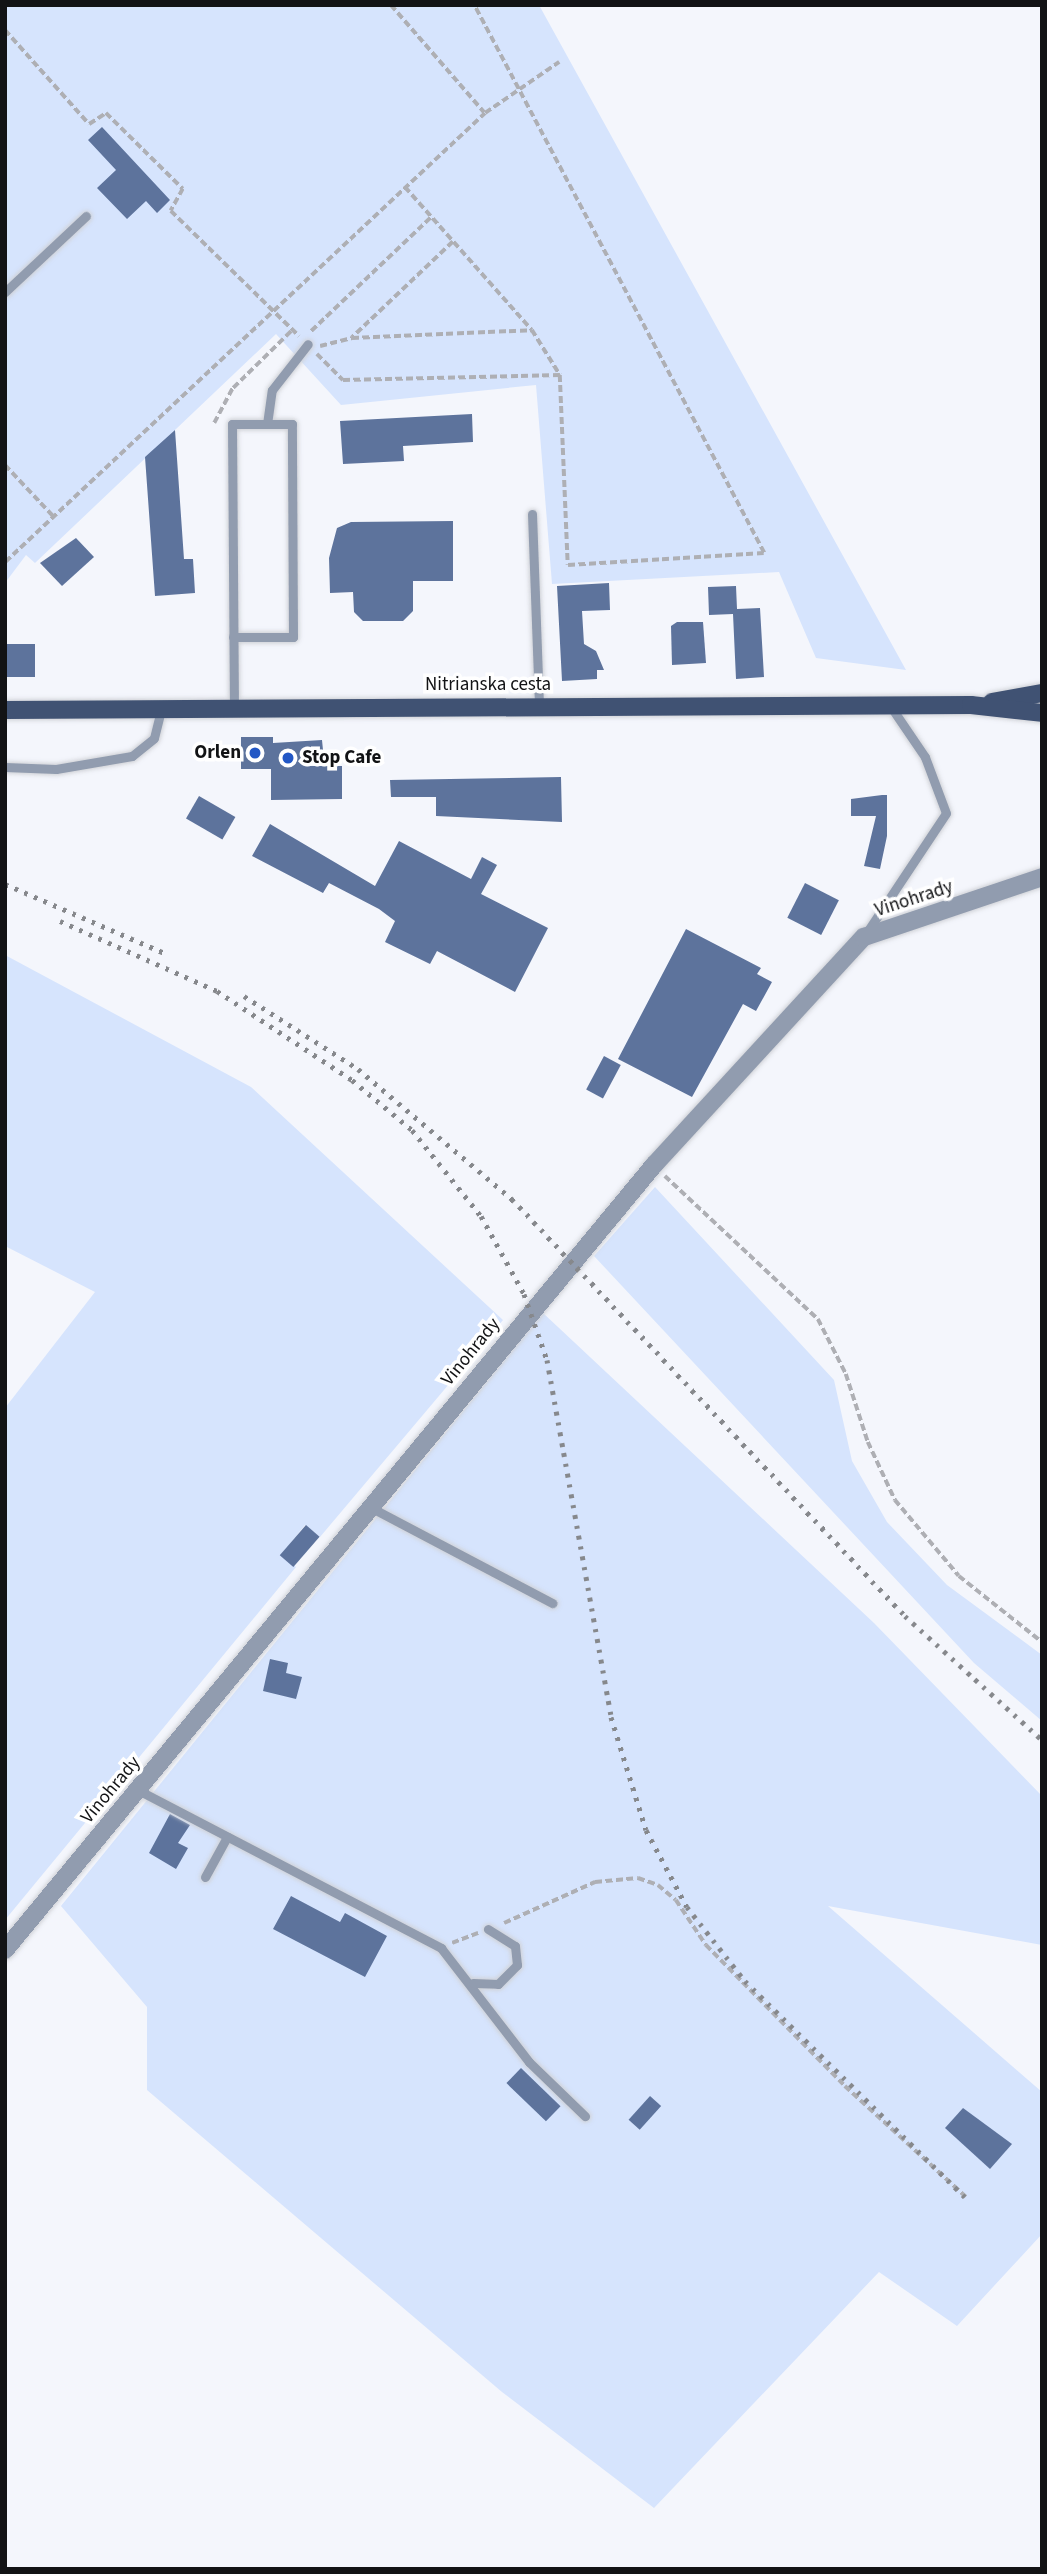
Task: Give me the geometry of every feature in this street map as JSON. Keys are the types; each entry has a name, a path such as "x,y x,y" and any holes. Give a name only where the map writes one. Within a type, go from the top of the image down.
{"main road":[{"name":"Nitrianska cesta","path":"971,705 1042,693"},
{"name":"Nitrianska cesta","path":"5,710 539,705 971,705 1042,713"}],"street":[{"name":"Vinohrady","path":"5,1950 654,1165 864,937 1042,877"}],"lane":[{"path":"5,292 86,216"},
{"path":"267,424 272,390 305,342"},
{"path":"233,637 293,636 292,424 232,424 233,637 234,707"},
{"path":"532,514 539,705"},
{"path":"864,937 946,813 925,757 891,707"},
{"path":"5,767 56,769 132,756 154,738 161,708"},
{"path":"372,1508 552,1603"},
{"path":"138,1790 441,1948 472,1983 529,2062 585,2116"},
{"path":"205,1877 227,1837"},
{"path":"472,1983 498,1984 517,1965 515,1946 488,1929"}],"path":[{"path":"391,5 485,113"},
{"path":"405,187 532,330 559,375 568,565 764,553 474,5"},
{"path":"5,30 89,124 106,113 183,190 171,211 305,342 431,217"},
{"path":"5,562 485,113 519,86 559,62"},
{"path":"352,338 453,242"},
{"path":"214,423 233,388 293,329"},
{"path":"532,330 352,338 311,348 343,380 559,375"},
{"path":"5,465 53,516"},
{"path":"654,1165 818,1320 846,1374 868,1442 895,1500 959,1576 1042,1642"},
{"path":"441,1948 596,1882 638,1878 658,1885 676,1900 706,1945 845,2086 966,2197"}],"shaded area":[{"path":"5,5 539,5 906,670 816,658 779,572 552,584 536,385 341,405 276,334 35,563 26,555 5,583"},
{"path":"5,955 251,1087 503,1320 320,1537 305,1525 281,1555 296,1567 5,1920 5,1408 95,1292 5,1246"},
{"path":"655,1187 834,1380 852,1461 887,1522 947,1585 1042,1655 1042,1721 974,1663 594,1256"},
{"path":"543,1313 874,1623 1042,1796 1042,1945 828,1906 1042,2092 1042,2234 957,2326 879,2272 654,2508 502,2392 147,2090 147,2007 61,1906"}],"building":[{"path":"102,127 170,200 157,213 146,201 127,219 97,188 116,170 88,140"},
{"path":"472,414 473,442 403,446 404,461 343,464 340,421"},
{"path":"175,430 184,559 193,559 195,593 155,596 145,457"},
{"path":"453,521 453,581 413,581 413,611 403,621 363,621 354,612 353,592 330,593 329,558 337,528 351,522"},
{"path":"76,538 94,557 62,586 40,563"},
{"path":"609,583 610,610 582,611 584,644 596,651 604,670 597,670 597,679 562,681 557,586"},
{"path":"736,586 737,609 760,608 764,677 736,679 733,614 709,615 708,587"},
{"path":"677,622 703,622 706,663 672,665 671,626"},
{"path":"5,644 35,644 35,677 5,677"},
{"path":"241,737 273,737 273,743 322,740 323,750 305,766 342,766 342,799 271,800 271,769 241,769"},
{"path":"561,777 562,822 436,816 436,797 391,797 390,780"},
{"path":"887,795 887,836 880,869 864,866 876,816 851,816 851,799"},
{"path":"199,796 235,817 222,840 186,819"},
{"path":"270,824 375,886 399,841 471,879 482,857 497,865 481,894 548,928 515,992 437,951 430,964 385,942 395,921 379,909 329,883 323,893 252,856"},
{"path":"805,883 839,900 821,935 787,918"},
{"path":"686,929 761,968 757,974 772,982 756,1011 743,1004 692,1097 618,1059"},
{"path":"604,1056 621,1065 603,1098 586,1090"},
{"path":"306,1525 320,1537 293,1567 280,1555"},
{"path":"270,1659 288,1663 286,1673 302,1677 296,1699 263,1691"},
{"path":"170,1814 190,1825 178,1843 188,1848 176,1869 149,1853"},
{"path":"291,1896 340,1922 345,1913 387,1936 365,1977 273,1929"},
{"path":"521,2068 561,2106 546,2121 506,2083"},
{"path":"650,2096 661,2106 640,2130 629,2120"},
{"path":"963,2108 1012,2144 990,2169 945,2128"}],"railway":[{"path":"5,884 167,954"},
{"path":"60,921 217,991 352,1080 412,1130 481,1216 524,1294 547,1360 611,1717 646,1830 687,1907 745,1981 970,2202"},
{"path":"244,996 358,1069 512,1199 905,1616 1042,1740"}],"place":[{"name":"Orlen","path":"255,753"},
{"name":"Stop Cafe","path":"288,758"}]}
